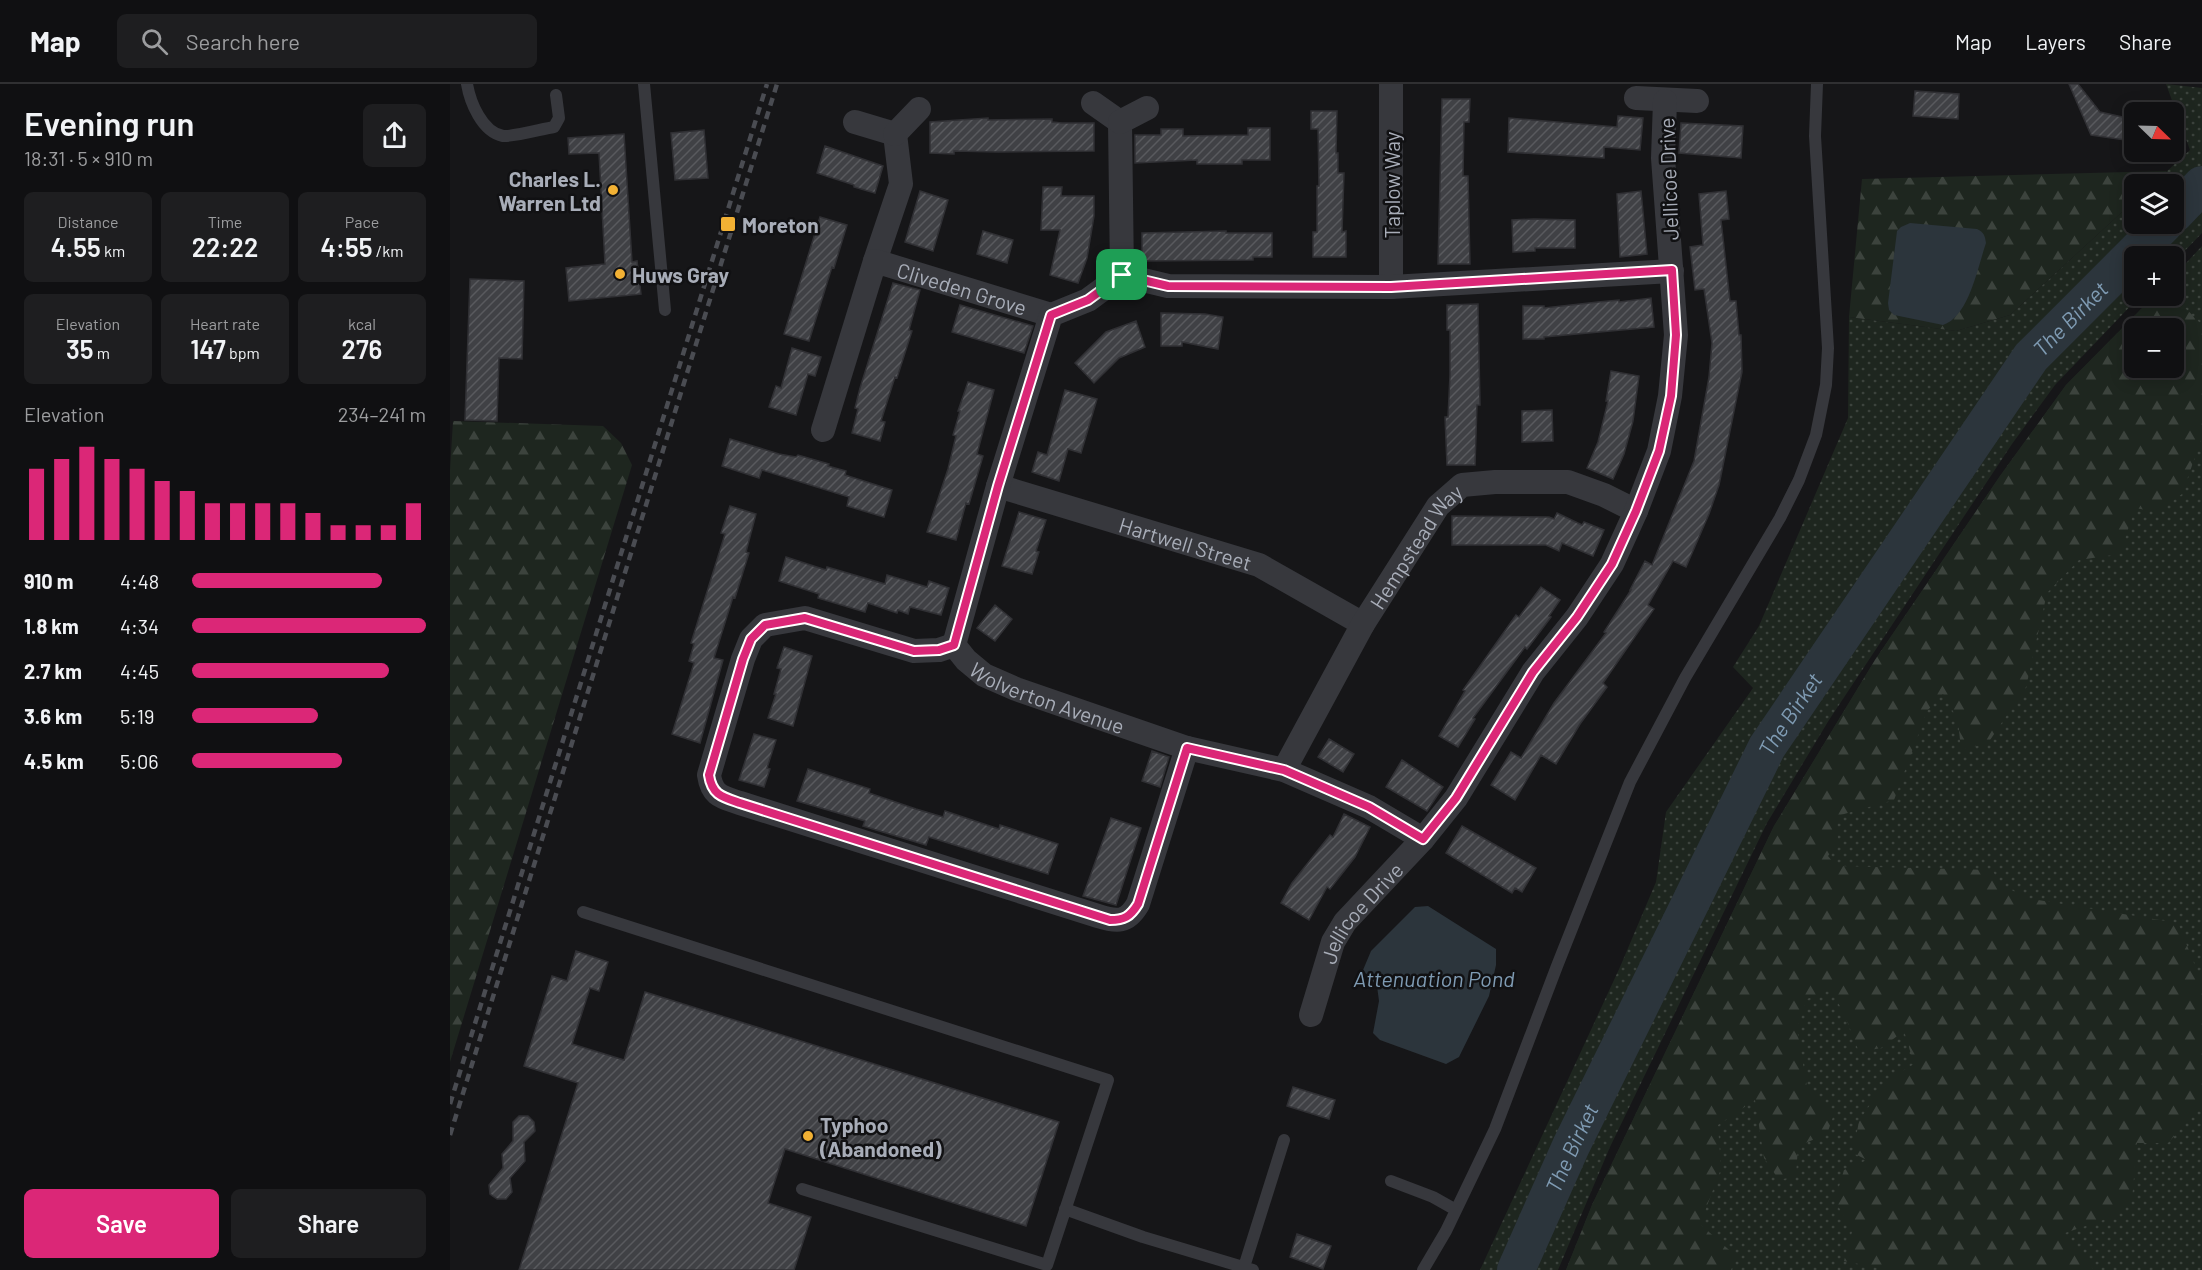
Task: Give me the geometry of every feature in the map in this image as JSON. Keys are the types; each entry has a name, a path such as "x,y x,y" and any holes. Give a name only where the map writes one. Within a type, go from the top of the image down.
{"street":[{"name":"Taplow Way","path":"1391,84 1391,287"},
{"path":"1636,98 1697,101"},
{"name":"Jellicoe Drive","path":"1311,1014 1333,942 1345,922 1423,839 1456,798 1533,672 1577,617 1612,564 1636,511 1659,451 1671,396 1676,335 1663,158 1665,101"},
{"path":"1093,103 1120,122"},
{"path":"1120,122 1147,108"},
{"path":"855,122 895,134 919,109"},
{"path":"1120,122 1122,275"},
{"name":"Cliveden Grove","path":"823,430 901,184 895,134"},
{"name":"Cliveden Grove","path":"875,261 1051,315"},
{"path":"954,645 998,486 1051,315 1088,300 1122,275 1168,286 1391,287 1672,270"},
{"name":"Hempstead Way","path":"1284,770 1363,624 1438,506 1462,484 1568,482 1604,495 1636,511"},
{"name":"Hartwell Street","path":"998,486 1259,565 1363,624"},
{"name":"Wolverton Avenue","path":"1187,748 1138,904 1131,915 1121,920 1110,920 740,803 715,792 710,785 709,775 751,639 765,625 805,618 914,651 939,650 954,645 966,660 984,675 1016,689 1187,748 1284,770 1369,807 1423,839"}],"lane":[{"path":"467,84 477,115 493,132 504,136 554,128 559,118 556,94"},
{"path":"644,84 665,310"},
{"path":"1423,1270 1456,1210 1495,1129 1630,782 1690,669 1790,500 1816,435 1826,385 1828,348 1815,136 1817,84"},
{"path":"583,912 1108,1080 1046,1268 802,1189"},
{"path":"1065,1209 1143,1237 1249,1269 1284,1140"},
{"path":"1391,1181 1433,1197 1456,1210"}],"green space":[{"path":"2166,84 2202,88 2202,233 2184,252 2184,246 2124,246 2124,306 2130,306 2055,385 2012,444 1829,720 1767,823 1610,1147 1558,1270 1480,1270 1620,967 1656,882 1666,812 1753,688 1733,667 1759,626 1848,418 1849,317 1956,331 2010,315 2124,210 2124,234 2184,234 2184,174 2164,174 2177,162 2184,162 2184,156 2190,150 2184,134 2184,102 2173,102"},
{"path":"2167,171 2164,174 2124,174 2124,210 2010,315 1956,331 1849,317 1862,179"},
{"path":"2202,246 2202,1270 1566,1270 1592,1205 1774,826 1875,660 2000,476 2066,385 2124,326 2124,378 2184,378 2184,318 2132,318 2144,306 2184,306 2184,265"},
{"path":"2144,306 2182,306 2202,325 2202,437 2182,494 2158,512 2135,508 2120,554 2079,560 2047,593 2026,687 1988,743 1961,750 1958,720 1943,694 1927,711 1894,800 1837,816 1838,844 1828,856 1836,866 1992,870 2001,884 2026,898 2178,923 2202,983 2202,1105 2168,1143 2137,1143 2132,1200 2109,1218 2062,1234 2094,1270 1880,1270 1844,1261 1852,1232 1835,1200 1844,1170 1867,1160 1853,1153 1859,1121 1886,1081 1914,1064 1904,1031 1881,1048 1859,1052 1845,1016 1831,989 1807,999 1797,1029 1807,1087 1834,1114 1827,1134 1798,1146 1796,1176 1779,1180 1764,1158 1755,1100 1718,1125 1721,1169 1700,1224 1737,1257 1731,1270 1566,1270 1592,1205 1774,826 1875,660 2000,476 2066,385 2124,326 2124,378 2184,378 2184,318 2132,318"},
{"path":"453,421 603,426 621,443 632,465 450,1062 450,470"}],"water":[{"path":"1910,223 1977,229 1985,236 1986,243 1966,302 1952,320 1943,325 1894,315 1889,310 1897,231"},
{"name":"Attenuation Pond","path":"1428,906 1496,949 1496,965 1489,996 1459,1057 1446,1064 1380,1040 1373,1033 1379,1001 1377,986 1363,970 1371,951 1415,907"}],"building":[{"path":"2069,84 2078,84 2100,112 2124,117 2124,140 2091,135"},
{"path":"1915,91 1959,94 1958,119 1913,116"},
{"path":"1442,99 1470,99 1469,122 1464,122 1463,176 1468,176 1470,264 1438,264"},
{"path":"1311,111 1337,111 1336,153 1338,153 1338,173 1344,173 1342,232 1346,231 1346,257 1313,257 1313,232 1317,232 1317,186 1319,186 1318,129 1311,129"},
{"path":"1618,116 1643,118 1640,150 1604,147 1604,158 1508,152 1509,118 1617,127"},
{"path":"988,118 988,120 1052,119 1052,122 1062,123 1094,123 1094,151 930,153 930,122"},
{"path":"1681,123 1743,126 1741,158 1679,153"},
{"path":"1248,128 1270,128 1270,160 1242,160 1242,164 1197,164 1197,160 1135,163 1135,135 1161,135 1161,129 1183,129 1183,136 1248,135"},
{"path":"704,130 708,178 675,180 671,133"},
{"path":"624,134 632,262 637,261 641,294 569,301 566,268 605,264 599,153 569,154 568,138"},
{"path":"825,146 883,166 875,193 817,173"},
{"path":"1043,187 1062,187 1061,196 1094,196 1094,216 1087,258 1078,283 1050,275 1060,230 1041,230"},
{"path":"920,191 948,200 933,251 905,242"},
{"path":"1641,191 1647,254 1620,257 1617,194"},
{"path":"1726,191 1729,219 1721,220 1730,301 1736,301 1739,335 1741,335 1742,372 1719,485 1709,514 1686,567 1673,561 1648,605 1654,609 1603,683 1607,687 1580,724 1556,764 1541,755 1515,800 1491,785 1511,752 1521,758 1554,703 1606,633 1604,632 1631,590 1645,561 1652,565 1694,461 1709,377 1712,343 1704,289 1695,290 1690,247 1703,245 1699,194"},
{"path":"820,217 847,225 809,341 784,334"},
{"path":"1512,220 1575,220 1575,248 1535,248 1535,251 1513,252"},
{"path":"983,231 1013,240 1007,263 977,254"},
{"path":"1226,231 1226,233 1272,233 1272,257 1253,257 1253,260 1142,261 1142,233"},
{"path":"470,279 524,281 522,359 499,358 497,421 465,420"},
{"path":"893,283 920,290 909,330 912,331 881,421 885,422 880,441 852,433 860,388"},
{"path":"1651,298 1654,327 1544,337 1544,339 1523,339 1523,306 1544,306 1544,308"},
{"path":"1478,304 1480,405 1477,405 1475,465 1447,465 1445,417 1448,417 1450,330 1447,330 1447,305"},
{"path":"960,305 1033,326 1024,353 952,332"},
{"path":"1161,313 1205,314 1223,317 1218,349 1182,342 1182,346 1161,346"},
{"path":"1136,321 1145,347 1119,358 1094,383 1075,363 1106,332"},
{"path":"792,348 821,357 815,376 808,374 796,415 769,407 776,386 781,388"},
{"path":"1611,371 1639,376 1633,421 1624,454 1613,479 1587,468 1598,442 1608,401 1606,401"},
{"path":"968,382 994,390 977,454 983,456 969,504 966,503 956,540 927,532 948,469 956,436 953,435 960,411 958,411"},
{"path":"1065,390 1097,399 1081,453 1068,449 1059,481 1032,472 1038,452 1047,455"},
{"path":"1552,410 1553,441 1522,442 1522,411"},
{"path":"730,439 779,454 796,457 798,455 829,464 828,466 846,471 845,475 892,490 884,517 847,506 849,497 762,470 759,478 722,466"},
{"path":"730,506 756,514 746,552 749,553 714,658 723,660 700,743 672,734 694,663 689,661 694,644 691,643 725,534 721,533"},
{"path":"1019,512 1046,520 1036,551 1039,552 1032,574 1002,566"},
{"path":"1557,513 1582,525 1584,522 1604,530 1593,556 1562,543 1559,551 1546,545 1452,545 1452,516 1549,517 1554,519"},
{"path":"786,557 826,570 827,567 885,584 887,575 927,587 929,581 949,588 941,615 910,607 908,614 898,610 897,613 868,603 865,612 818,598 819,594 779,581"},
{"path":"1541,587 1560,600 1549,616 1551,617 1527,649 1525,647 1473,718 1475,719 1458,747 1439,736 1465,691 1463,690 1516,615 1519,617"},
{"path":"995,605 1012,619 995,641 977,628"},
{"path":"784,647 812,656 793,726 768,718 776,694 774,694 781,669 777,668"},
{"path":"754,734 776,740 764,787 739,780"},
{"path":"1329,739 1354,754 1343,772 1318,757"},
{"path":"1152,751 1169,757 1160,787 1142,781"},
{"path":"1402,760 1443,787 1427,811 1386,787"},
{"path":"808,769 870,789 869,793 916,809 943,817 945,811 999,829 1000,825 1058,844 1048,874 929,837 926,845 863,826 865,821 797,801"},
{"path":"1344,814 1370,827 1355,857 1330,889 1327,887 1309,920 1281,903 1292,883 1330,835 1333,837"},
{"path":"1111,818 1141,828 1116,905 1083,896"},
{"path":"1462,826 1536,868 1522,892 1515,888 1512,893 1446,853"},
{"name":"Typhoo (Abandoned)","path":"576,951 608,962 599,991 590,988 572,1044 624,1060 645,992 1059,1122 1026,1226 785,1149 768,1203 811,1217 794,1270 519,1270 578,1083 524,1066 552,976 567,981"},
{"path":"1293,1087 1335,1100 1329,1119 1287,1106"},
{"path":"519,1116 528,1116 534,1122 535,1131 524,1142 525,1161 510,1178 512,1192 506,1199 497,1199 490,1194 489,1185 503,1168 502,1154 513,1141 513,1122"},
{"path":"1297,1234 1331,1246 1323,1269 1290,1257"}],"waterway":[{"name":"The Birket","path":"2184,204 2202,185"},
{"name":"The Birket","path":"1516,1270 1571,1146 1767,747 2031,357 2154,234"}],"railway":[{"path":"450,1104 767,84"},
{"path":"450,1135 777,84"}],"place":[{"name":"Charles L. Warren Ltd","path":"613,190"},
{"name":"Moreton","path":"728,224"},
{"name":"Huws Gray","path":"620,274"},
{"name":"Typhoo (Abandoned)","path":"808,1136"}],"route":[{"path":"1672,270 1676,335 1671,396 1659,451 1636,511 1612,564 1577,617 1533,672 1456,798 1423,839 1369,807 1284,770 1187,748 1138,904 1131,915 1121,920 1110,920 740,803 715,792 710,785 709,775 743,659 751,639 765,625 805,618 914,651 939,650 954,645 998,486 1051,315 1088,300 1122,275 1168,286 1391,287 1672,270"}]}
